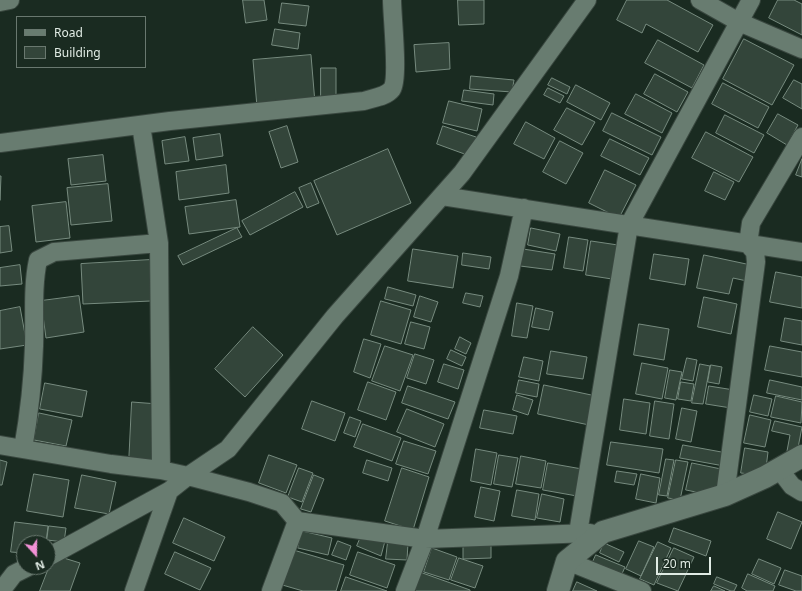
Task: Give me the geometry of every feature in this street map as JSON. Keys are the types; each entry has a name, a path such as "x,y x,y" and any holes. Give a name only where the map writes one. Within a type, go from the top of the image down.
{"street":[{"path":"0,2 10,0"},
{"path":"0,142 364,101 382,96 392,89 394,81 395,67 392,0"},
{"path":"56,552 169,491 188,476 228,449 335,316 462,173 587,0"},
{"path":"700,0 739,22 802,49"},
{"path":"578,533 629,225 751,0"},
{"path":"141,125 159,243 162,470"},
{"path":"725,495 756,262 755,252 748,244 751,223 802,137"},
{"path":"442,196 802,252"},
{"path":"405,591 425,539 509,276 524,208"},
{"path":"23,449 30,406 34,346 34,277 38,260 54,252 159,243"},
{"path":"0,445 111,464 162,470 249,492 282,503 297,521 425,539 603,532 725,495 765,477 802,456"},
{"path":"779,469 792,486 802,492"},
{"path":"134,591 169,491"},
{"path":"271,591 297,521"},
{"path":"558,591 567,561 603,532"},
{"path":"567,561 642,591"},
{"path":"1,591 14,571"}],"building":[{"path":"243,0 264,0 267,20 246,23"},
{"path":"458,0 484,0 484,24 459,25"},
{"path":"627,0 667,0 713,25 698,52 646,24 642,33 617,20"},
{"path":"778,0 794,0 802,4 802,35 769,18"},
{"path":"282,3 309,6 306,26 279,23"},
{"path":"275,29 300,33 298,49 272,45"},
{"path":"744,39 794,65 772,105 723,79"},
{"path":"658,40 704,65 692,88 645,63"},
{"path":"449,43 450,69 416,72 414,45"},
{"path":"311,55 315,103 257,107 253,60"},
{"path":"321,68 336,68 336,98 321,98"},
{"path":"655,74 688,92 677,112 644,94"},
{"path":"471,76 514,80 512,92 470,89"},
{"path":"552,78 570,87 567,94 548,85"},
{"path":"794,80 802,84 802,109 783,98"},
{"path":"723,83 769,107 758,128 712,104"},
{"path":"576,85 610,103 601,120 567,102"},
{"path":"548,88 564,96 560,103 544,95"},
{"path":"464,90 494,94 493,105 462,101"},
{"path":"636,94 672,113 662,133 625,114"},
{"path":"449,101 482,109 477,131 443,123"},
{"path":"567,108 595,122 582,145 554,130"},
{"path":"612,113 661,137 652,155 603,131"},
{"path":"778,114 798,125 787,145 767,133"},
{"path":"725,115 764,135 754,153 716,133"},
{"path":"526,122 555,138 544,159 514,144"},
{"path":"287,126 298,162 281,168 269,132"},
{"path":"443,126 476,137 470,156 437,144"},
{"path":"706,132 753,157 739,182 692,158"},
{"path":"220,134 223,156 196,160 193,138"},
{"path":"185,137 189,161 165,164 162,141"},
{"path":"610,139 649,158 640,175 601,156"},
{"path":"560,141 583,153 566,184 543,172"},
{"path":"388,149 411,203 337,235 314,181"},
{"path":"103,155 106,181 71,185 68,159"},
{"path":"802,159 802,177 796,175"},
{"path":"226,165 229,193 179,200 176,172"},
{"path":"605,170 636,185 619,218 589,203"},
{"path":"714,172 734,182 725,200 705,191"},
{"path":"0,176 1,176 0,200"},
{"path":"311,183 319,203 307,208 299,188"},
{"path":"108,184 112,221 71,225 67,188"},
{"path":"295,192 303,207 250,235 242,221"},
{"path":"236,200 240,227 189,234 185,207"},
{"path":"66,202 70,238 36,242 32,206"},
{"path":"9,226 12,251 0,253 0,227"},
{"path":"237,228 242,237 183,265 178,256"},
{"path":"531,228 560,234 556,251 528,245"},
{"path":"569,237 588,240 583,271 564,268"},
{"path":"591,241 618,245 612,279 586,275"},
{"path":"413,249 458,256 453,288 408,281"},
{"path":"523,249 555,254 552,270 520,266"},
{"path":"463,253 491,257 489,269 462,265"},
{"path":"654,254 689,259 685,285 650,279"},
{"path":"704,255 751,265 747,281 733,278 729,294 697,288"},
{"path":"150,260 151,301 83,304 81,264"},
{"path":"20,265 22,284 0,286 0,268"},
{"path":"776,272 802,277 802,308 770,302"},
{"path":"388,287 416,295 413,306 385,299"},
{"path":"466,293 483,296 480,307 463,303"},
{"path":"79,296 84,332 46,338 41,301"},
{"path":"420,296 438,302 431,322 414,317"},
{"path":"704,297 737,304 731,334 698,327"},
{"path":"381,301 411,310 401,344 371,335"},
{"path":"517,303 533,306 527,338 512,336"},
{"path":"20,307 27,345 0,349 0,311"},
{"path":"536,308 553,312 549,330 532,327"},
{"path":"785,318 802,321 802,345 781,341"},
{"path":"411,322 430,327 424,349 405,344"},
{"path":"639,324 669,329 664,360 634,355"},
{"path":"253,327 283,355 245,397 215,369"},
{"path":"460,337 471,343 466,354 455,349"},
{"path":"364,339 381,344 370,378 354,372"},
{"path":"385,346 413,355 400,391 372,381"},
{"path":"770,346 802,352 802,377 765,370"},
{"path":"451,350 466,357 462,366 447,359"},
{"path":"551,351 587,357 583,379 547,374"},
{"path":"415,354 434,360 426,384 407,378"},
{"path":"524,357 543,361 539,381 519,377"},
{"path":"687,358 697,360 693,381 682,379"},
{"path":"642,363 668,368 662,399 636,394"},
{"path":"444,364 464,370 458,389 438,382"},
{"path":"700,364 710,366 703,404 692,403"},
{"path":"711,365 722,367 719,384 708,382"},
{"path":"670,370 682,372 676,400 665,398"},
{"path":"519,380 539,384 537,397 516,393"},
{"path":"770,380 802,387 802,400 767,393"},
{"path":"368,382 396,392 386,420 358,410"},
{"path":"681,382 694,384 691,401 678,399"},
{"path":"45,383 87,391 82,417 40,409"},
{"path":"544,385 596,396 589,425 538,414"},
{"path":"408,386 455,402 448,419 402,403"},
{"path":"709,386 734,390 731,408 706,404"},
{"path":"517,395 533,400 528,415 513,410"},
{"path":"754,395 772,399 768,416 750,412"},
{"path":"776,396 802,402 801,423 771,417"},
{"path":"624,399 650,403 646,434 620,430"},
{"path":"312,401 345,413 335,441 302,429"},
{"path":"655,401 674,404 669,439 650,436"},
{"path":"132,402 158,404 155,465 129,464"},
{"path":"682,408 697,411 691,442 676,439"},
{"path":"407,409 444,424 435,447 397,432"},
{"path":"484,410 517,416 513,434 480,428"},
{"path":"39,413 72,420 66,446 34,440"},
{"path":"750,415 771,420 765,447 744,443"},
{"path":"350,417 361,421 355,437 344,433"},
{"path":"775,421 802,427 797,453 787,451 790,435 772,431"},
{"path":"363,424 401,438 392,461 354,447"},
{"path":"404,441 436,451 428,474 396,464"},
{"path":"611,442 663,449 659,473 607,465"},
{"path":"683,445 727,453 724,466 680,458"},
{"path":"745,448 768,452 765,476 741,473"},
{"path":"476,449 497,453 491,485 471,481"},
{"path":"269,455 297,465 286,493 259,483"},
{"path":"499,455 518,458 512,487 494,484"},
{"path":"521,456 546,461 541,488 516,484"},
{"path":"666,459 674,460 667,496 659,495"},
{"path":"0,460 7,462 2,485 0,485"},
{"path":"367,460 392,468 388,481 363,473"},
{"path":"676,460 688,462 680,500 668,498"},
{"path":"548,463 582,469 577,496 543,490"},
{"path":"692,463 721,469 715,496 686,490"},
{"path":"299,468 313,473 302,502 288,497"},
{"path":"402,468 429,477 413,530 385,521"},
{"path":"617,471 637,474 634,485 615,482"},
{"path":"34,474 69,480 63,517 27,511"},
{"path":"641,474 660,478 656,503 636,499"},
{"path":"82,475 116,482 109,514 75,508"},
{"path":"314,475 324,479 311,512 301,509"},
{"path":"481,487 500,491 494,521 475,517"},
{"path":"517,490 539,494 535,520 512,516"},
{"path":"542,494 564,499 560,522 537,518"},
{"path":"778,512 802,522 791,549 767,539"},
{"path":"184,518 225,537 214,561 173,543"},
{"path":"15,522 48,526 47,535 16,535 16,552 11,552"},
{"path":"49,526 66,528 64,542 56,541 56,535 48,535"},
{"path":"674,528 711,541 706,556 669,542"},
{"path":"302,531 332,538 328,555 298,548"},
{"path":"360,539 385,541 381,556 357,546"},
{"path":"338,541 351,546 346,560 332,555"},
{"path":"639,541 654,547 641,576 626,569"},
{"path":"388,542 408,543 407,560 386,559"},
{"path":"658,542 671,548 654,585 640,579"},
{"path":"604,543 624,552 619,562 600,553"},
{"path":"491,545 491,558 463,559 463,546"},
{"path":"432,548 457,557 449,580 424,572"},
{"path":"674,548 694,557 678,591 657,583"},
{"path":"290,549 344,565 336,591 303,591 279,584"},
{"path":"175,552 211,568 200,590 165,574"},
{"path":"358,552 395,565 387,588 350,575"},
{"path":"596,555 625,567 621,576 592,564"},
{"path":"56,556 80,563 70,591 40,591 46,575 56,575"},
{"path":"459,558 483,566 475,588 451,580"},
{"path":"759,559 781,568 774,584 752,574"},
{"path":"785,570 802,576 802,591 796,591 779,585"},
{"path":"417,571 470,590 470,591 413,591"},
{"path":"748,574 775,586 773,591 747,591 742,588"},
{"path":"346,577 387,591 341,591"},
{"path":"717,577 737,585 734,591 714,584"},
{"path":"577,582 597,591 573,591"},
{"path":"714,586 725,591 711,591"}]}
